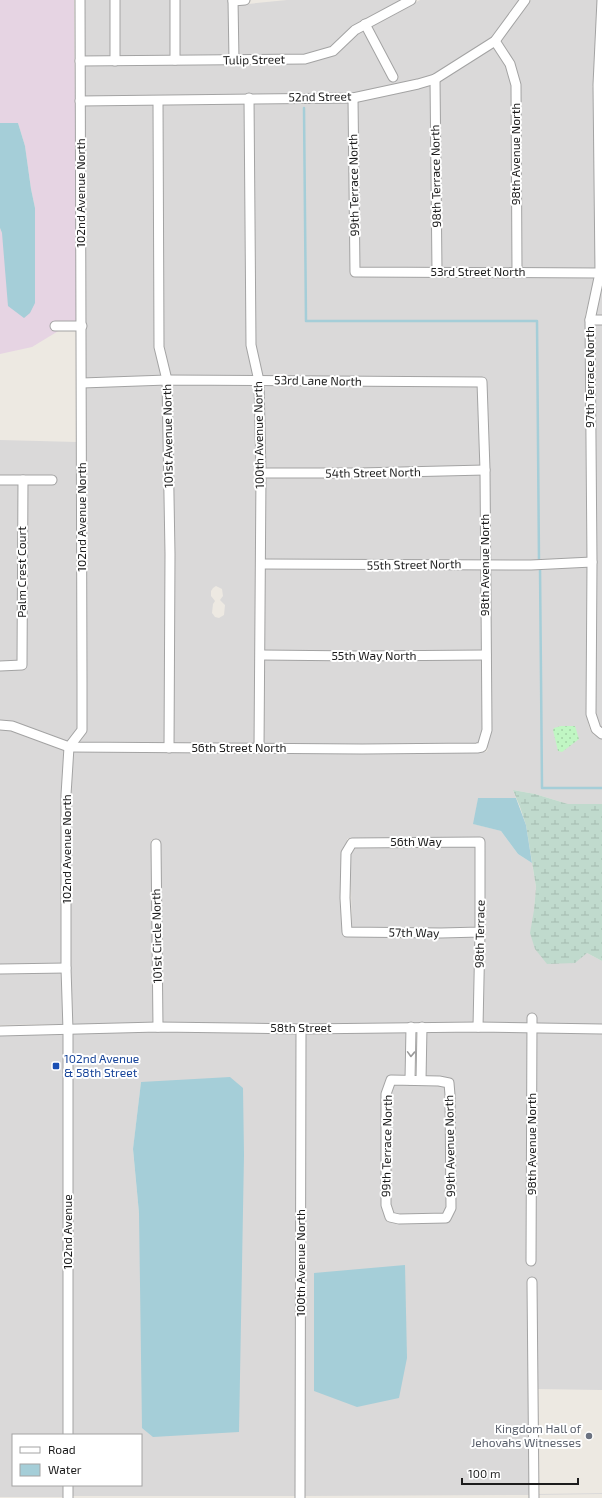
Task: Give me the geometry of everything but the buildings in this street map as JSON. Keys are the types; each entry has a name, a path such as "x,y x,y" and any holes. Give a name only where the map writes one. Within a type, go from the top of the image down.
{"street":[{"name":"102nd Avenue North","path":"68,1030 66,968 66,795 68,747 82,730 80,0"},
{"path":"115,0 115,60"},
{"path":"174,60 175,0"},
{"path":"234,60 233,1 245,0"},
{"name":"Tulip Street","path":"80,61 305,59 333,51 355,30 411,0"},
{"name":"52nd Street","path":"80,101 353,98 435,79 495,41 526,0"},
{"name":"97th Terrace North","path":"599,732 591,714 592,562 590,320 600,273 600,86 602,0"},
{"path":"365,24 393,77"},
{"name":"98th Avenue North","path":"495,41 510,64 516,85 517,272"},
{"name":"98th Terrace North","path":"435,79 437,272"},
{"name":"100th Avenue North","path":"250,98 251,345 259,381 261,474 261,655 259,748"},
{"name":"99th Terrace North","path":"353,98 355,272"},
{"name":"101st Avenue North","path":"158,101 159,347 167,380 170,554 169,748"},
{"name":"53rd Street North","path":"355,272 600,273"},
{"path":"590,320 602,320"},
{"path":"55,326 82,326"},
{"name":"53rd Lane North","path":"82,383 167,380 482,382"},
{"name":"98th Avenue North","path":"482,382 485,470 486,655 486,730 482,747"},
{"name":"54th Street North","path":"261,474 485,470"},
{"path":"0,480 52,480"},
{"name":"Palm Crest Court","path":"0,666 22,665 23,480"},
{"name":"55th Street North","path":"261,564 530,565 592,562"},
{"name":"55th Way North","path":"261,655 486,655"},
{"name":"56th Street North","path":"0,725 12,726 68,747 362,749 482,747"},
{"name":"56th Way","path":"347,932 346,853 352,843 480,842"},
{"name":"98th Terrace","path":"478,1027 480,842"},
{"name":"101st Circle North","path":"156,844 158,1027"},
{"name":"57th Way","path":"347,932 441,934 480,932"},
{"path":"0,969 66,968"},
{"name":"98th Avenue North","path":"531,1261 532,1023"},
{"name":"58th Street","path":"0,1031 158,1027 301,1029 478,1027 532,1023 602,1029"},
{"path":"410,1080 411,1027"},
{"path":"421,1080 422,1027"},
{"name":"100th Avenue North","path":"300,1498 301,1029"},
{"name":"102nd Avenue","path":"68,1030 68,1434"},
{"name":"99th Terrace North","path":"390,1217 386,1205 386,1094 391,1080 421,1080"},
{"name":"99th Avenue North","path":"390,1217 399,1219 446,1218 451,1208 449,1083 421,1080"},
{"path":"532,1282 534,1498"},
{"path":"68,1486 68,1498"}],"shaded area":[{"path":"0,0 74,0 77,321 51,323 51,330 60,330 32,347 0,354 0,228 2,233 35,208 25,146 18,123 0,123"},
{"path":"84,0 111,0 110,57 85,57"},
{"path":"120,0 171,0 170,56 119,57"},
{"path":"180,0 229,0 229,56 179,56"},
{"path":"287,0 402,0 359,22 330,48 304,55 238,56 238,5"},
{"path":"420,0 520,0 492,38 433,75 417,80 353,94 85,97 85,65 305,63 363,30 391,82 399,78 370,26"},
{"path":"531,0 597,0 594,84 592,87 594,88 596,269 522,268 520,85 514,62 500,41"},
{"path":"493,47 506,66 511,85 513,268 442,268 439,82"},
{"path":"430,85 433,268 360,268 358,101"},
{"path":"245,102 254,377 171,376 164,346 163,105"},
{"path":"254,102 349,102 351,276 595,277 585,316 587,558 530,561 489,560 490,474 486,378 263,377 256,345"},
{"path":"85,105 154,105 162,376 86,378"},
{"path":"602,284 602,316 595,316"},
{"path":"594,324 602,324 602,729 595,713"},
{"path":"163,384 165,554 164,744 77,743 86,730 86,386"},
{"path":"172,384 255,385 255,744 173,744 174,554","holes":["216,586 222,589 223,596 220,600 225,605 224,615 219,618 215,617 212,613 213,604 215,601 211,596 211,591"]},
{"path":"264,385 478,386 481,466 265,470"},
{"path":"0,440 77,442 78,728 67,742 0,721 0,670 26,669 27,484 56,484 56,476 0,476"},
{"path":"481,474 480,560 265,560 265,477"},
{"path":"0,484 18,484 17,661 0,662"},
{"path":"587,566 586,714 590,730 594,735 602,738 602,804 568,804 535,794 513,790 516,798 478,798 474,824 501,831 518,854 532,863 536,887 534,910 587,953 602,961 602,1025 537,1024 536,1014 528,1015 528,1024 483,1023 485,936 484,838 350,838 347,839 341,853 343,936 476,936 474,1023 301,1025 163,1023 160,840 151,840 154,1023 73,1026 71,968 71,795 73,751 486,752 488,749 487,747 491,730 489,568"},
{"path":"265,568 480,568 482,651 265,651"},
{"path":"265,659 482,659 482,729 478,744 264,744"},
{"path":"0,729 11,730 64,750 62,795 62,964 0,965"},
{"path":"475,846 476,928 352,928 350,854 354,847"},
{"path":"62,972 64,1024 0,1025 0,973"},
{"path":"158,1031 296,1033 296,1496 73,1496 73,1486 142,1486 142,1434 73,1434 73,1034","holes":["141,1082 139,1213 133,1150"]},
{"path":"407,1031 406,1076 391,1076 386,1079 382,1094 385,1219 388,1222 399,1223 448,1223 451,1221 450,1219 456,1208 455,1094 453,1083 439,1077 425,1076 427,1031 528,1032 527,1264 535,1265 537,1032 602,1033 602,1390 537,1389 536,1279 528,1279 530,1495 305,1496 305,1033"},
{"path":"64,1034 64,1434 12,1434 12,1486 64,1486 64,1497 0,1497 0,1035"},
{"path":"394,1084 445,1086 447,1207 443,1214 400,1215 394,1213 391,1204 391,1094"},
{"path":"538,1494 602,1494 538,1495"}],"green space":[{"path":"561,726 575,726 579,739 562,752 558,751 553,730 554,728"},
{"path":"513,790 535,794 568,804 602,804 602,961 587,953 575,963 547,964 535,949 530,933 536,887 526,825"}],"water":[{"path":"0,123 18,123 25,146 35,208 35,303 30,313 24,318 8,306 2,233 0,228"},
{"path":"478,798 516,798 526,825 532,863 518,854 501,831 473,824"},
{"path":"230,1077 243,1088 244,1155 239,1432 153,1437 142,1428 139,1213 133,1149 141,1082"},
{"path":"405,1265 407,1358 399,1398 357,1407 314,1391 314,1273"}],"waterway":[{"path":"304,108 306,321 537,321 539,562"},
{"path":"540,567 542,788 602,788"}],"place":[{"name":"102nd Avenue & 58th Street","path":"56,1066"},
{"name":"Kingdom Hall of Jehovahs Witnesses","path":"589,1436"}]}
